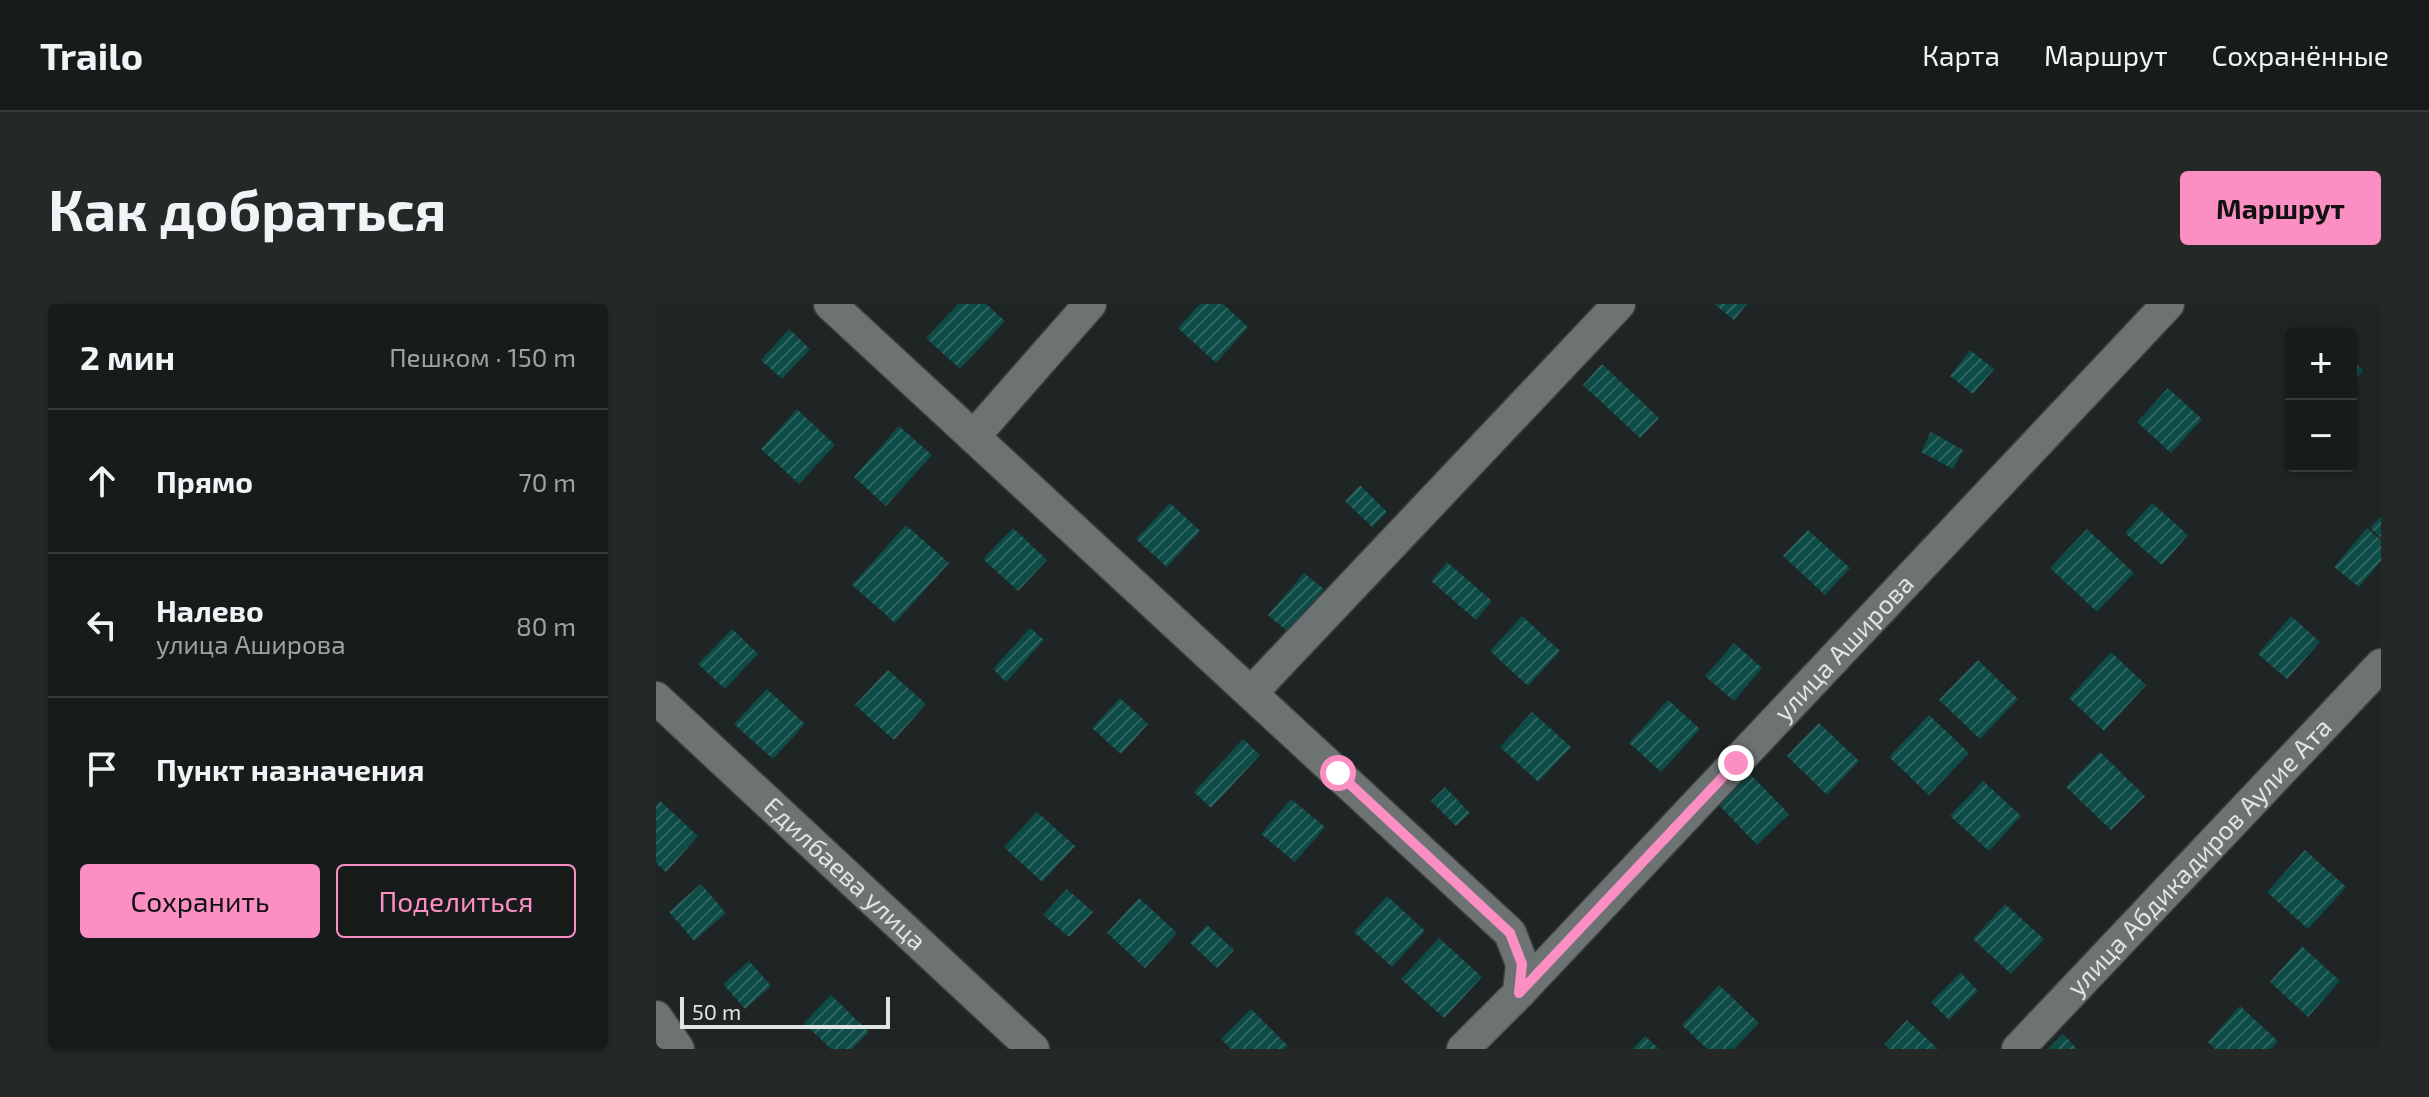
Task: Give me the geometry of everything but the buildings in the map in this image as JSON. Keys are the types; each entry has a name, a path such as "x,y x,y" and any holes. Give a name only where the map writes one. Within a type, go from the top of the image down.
{"street":[{"path":"830,304 1510,933 1522,964 1519,993"},
{"path":"975,435 1090,304"},
{"path":"1251,693 1619,304"},
{"name":"улица Аширова","path":"1463,1049 2168,304"},
{"name":"улица Абдикадиров Аулие Ата","path":"2018,1049 2381,665"},
{"name":"Едилбаева улица","path":"656,698 1033,1049"},
{"path":"656,1017 678,1049"}],"route":[{"path":"1338,773 1510,933 1522,964 1519,993 1736,763"}]}
